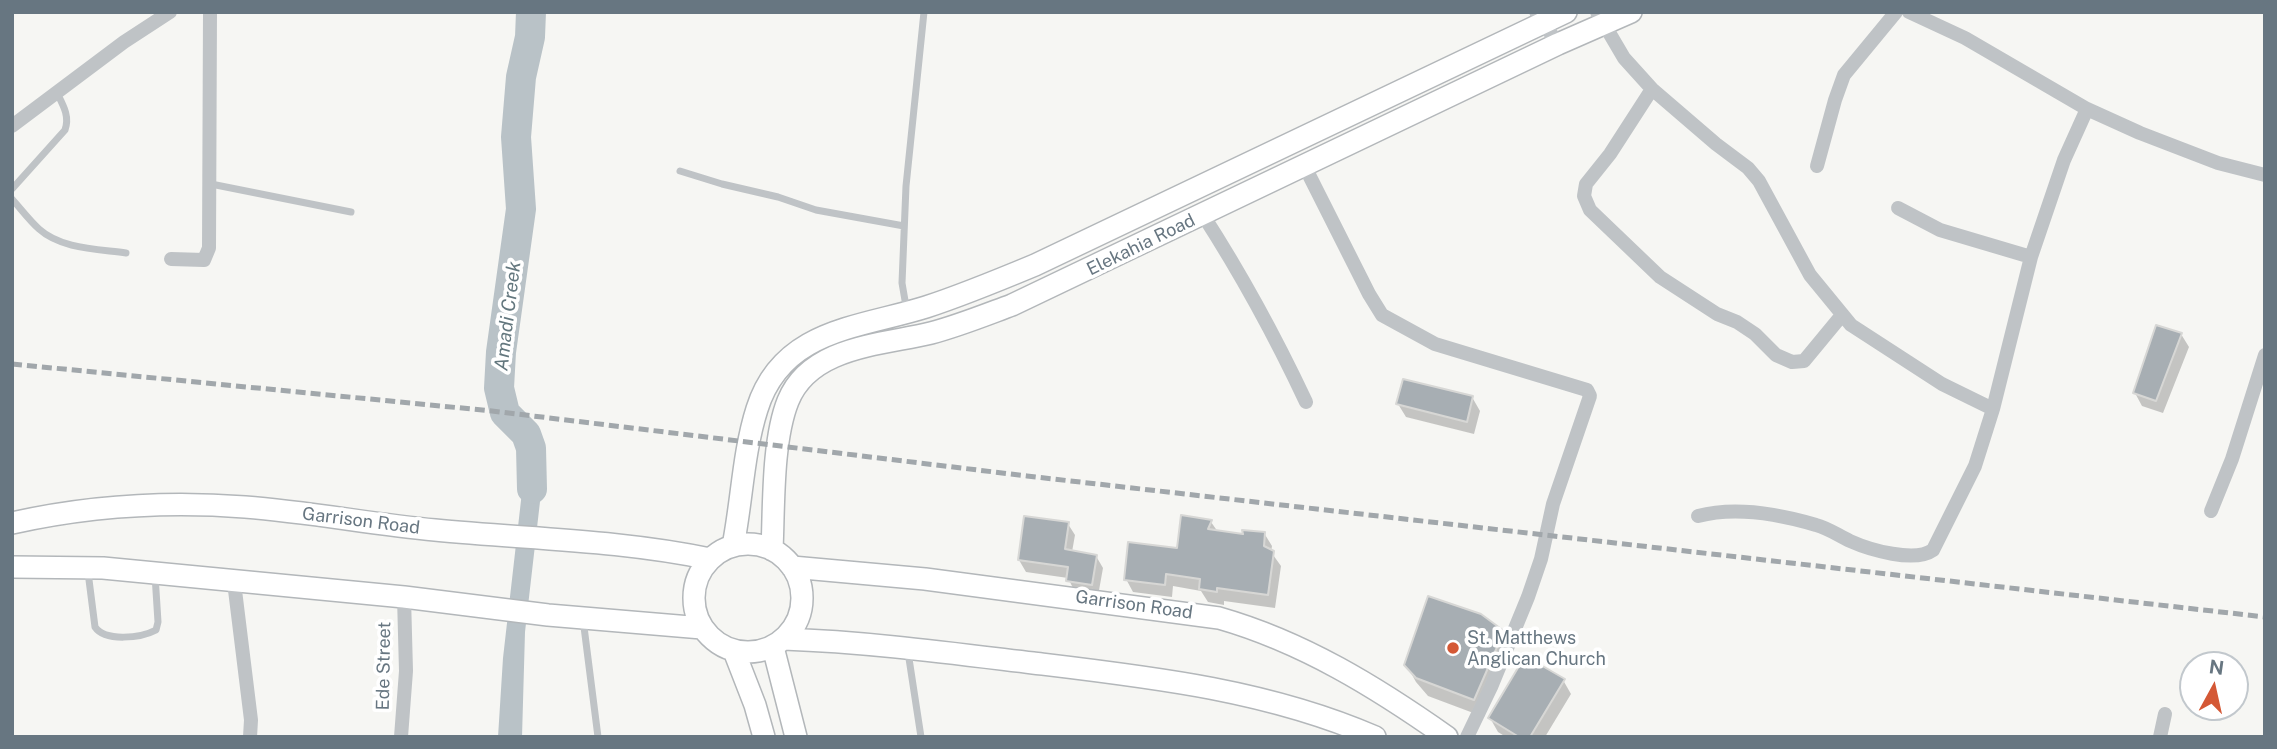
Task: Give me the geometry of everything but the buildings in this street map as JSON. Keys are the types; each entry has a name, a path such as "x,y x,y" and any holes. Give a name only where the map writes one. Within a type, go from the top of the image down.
{"main road":[{"name":"Elekahia Road","path":"733,546 757,407 780,366 793,354 818,338 976,290 1035,265 1540,17 1566,12"},
{"name":"Elekahia Road","path":"772,550 780,429 788,401 798,384 815,368 837,355 932,332 1012,305 1558,44 1601,18 1631,12"},
{"name":"Garrison Road","path":"12,523 108,508 173,505 245,507 485,534 670,551 710,559"},
{"path":"746,544 772,550 792,567 799,578 802,604 793,629 778,643 761,652 734,651 722,646 702,628 694,610 694,590 699,573 710,559 733,546 746,544"},
{"path":"12,567 87,568 155,573 404,597 548,615 702,628"},
{"name":"Garrison Road","path":"792,567 939,580 1219,618 1253,627 1313,654 1385,694 1447,737"},
{"path":"778,643 837,641 1105,672 1224,691 1319,713 1376,737"},
{"path":"778,643 796,737"},
{"path":"734,651 764,737"}],"street":[{"path":"12,126 56,91 170,12"},
{"path":"171,259 204,260 209,248 211,12"},
{"path":"1817,166 1844,75 1896,12"},
{"path":"1909,12 1965,38 2087,109 2217,163 2265,175"},
{"path":"1540,17 1558,44"},
{"path":"1601,18 1624,58 1652,89 1748,168 1759,181 1810,275 1842,315 1863,335 1941,384 1993,409"},
{"path":"1652,89 1610,154 1586,184 1584,197 1591,210 1623,244 1660,277 1717,314 1737,322 1785,360 1804,361 1842,315"},
{"path":"1698,516 1734,511 1819,526 1852,542 1881,551 1908,556 1927,554 1933,550 1975,466 1993,409 2031,257 2064,160 2087,109"},
{"path":"1304,165 1382,315 1435,344 1587,390 1590,396 1553,504 1544,547 1528,597 1467,737"},
{"path":"1898,208 1940,230 2031,257"},
{"path":"1203,215 1244,279 1306,402"},
{"path":"2211,511 2236,446 2265,355"},
{"path":"234,582 251,720 250,737"},
{"name":"Ede Street","path":"401,737 406,671 404,597"},
{"path":"2160,737 2165,714"}],"lane":[{"path":"907,312 902,283 906,186 925,12"},
{"path":"12,189 65,130 68,122 66,111 56,91"},
{"path":"680,171 816,210 904,226"},
{"path":"211,184 351,212"},
{"path":"12,199 39,229 50,236 69,244 125,253"},
{"path":"87,568 95,627 100,634 109,638 149,634 156,630 158,622 155,573"},
{"path":"583,617 598,737"},
{"path":"908,648 920,737"}],"shaded area":[{"path":"534,447 541,493 525,632 522,737 498,737 503,658 527,448"}],"waterway":[{"name":"Amadi Creek","path":"531,12 530,37 521,77 516,137 521,209 501,352 499,388 505,413 526,434 531,448 532,489"}],"railway":[{"path":"12,364 492,411 1027,476 2265,617"}],"place":[{"name":"St. Matthews Anglican Church","path":"1453,648"}]}
